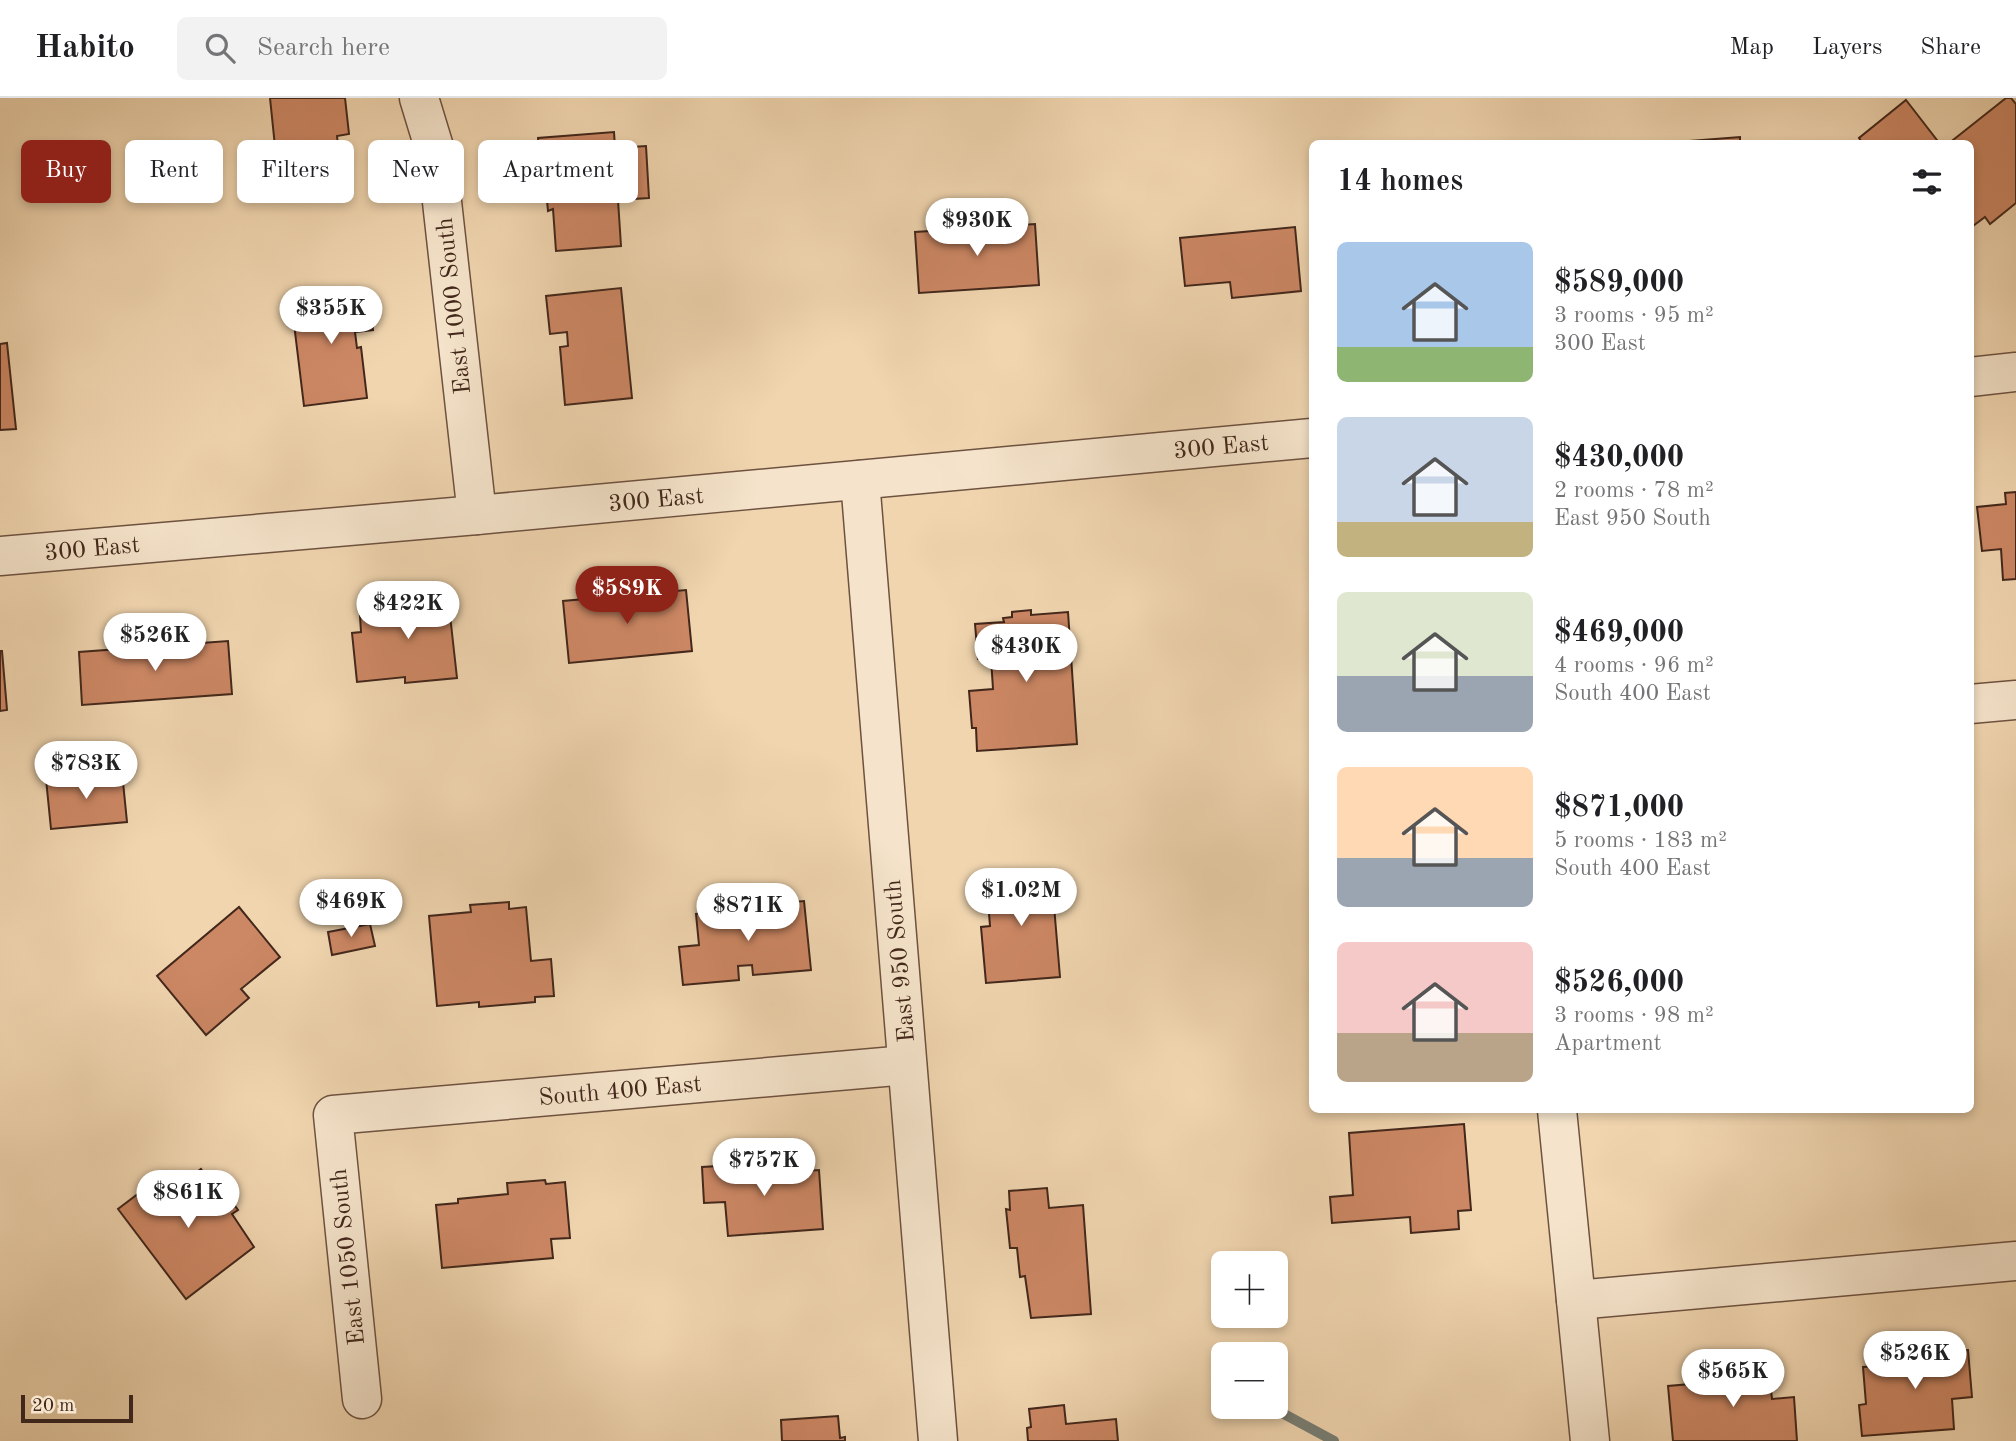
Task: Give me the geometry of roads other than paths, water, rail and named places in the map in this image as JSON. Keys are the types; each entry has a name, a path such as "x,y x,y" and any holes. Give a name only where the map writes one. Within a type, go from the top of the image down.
{"street":[{"name":"East 1000 South","path":"419,98 437,157 477,515"},
{"path":"1974,377 2016,372"},
{"name":"300 East","path":"0,556 1309,438"},
{"name":"East 950 South","path":"860,480 938,1441"},
{"path":"1974,704 2016,700"},
{"name":"South 400 East","path":"333,1115 907,1065"},
{"path":"1557,1113 1590,1441"},
{"name":"East 1050 South","path":"333,1115 362,1399"},
{"path":"1576,1300 2016,1261"}],"waterway":[{"path":"1288,1416 1334,1441"}]}
